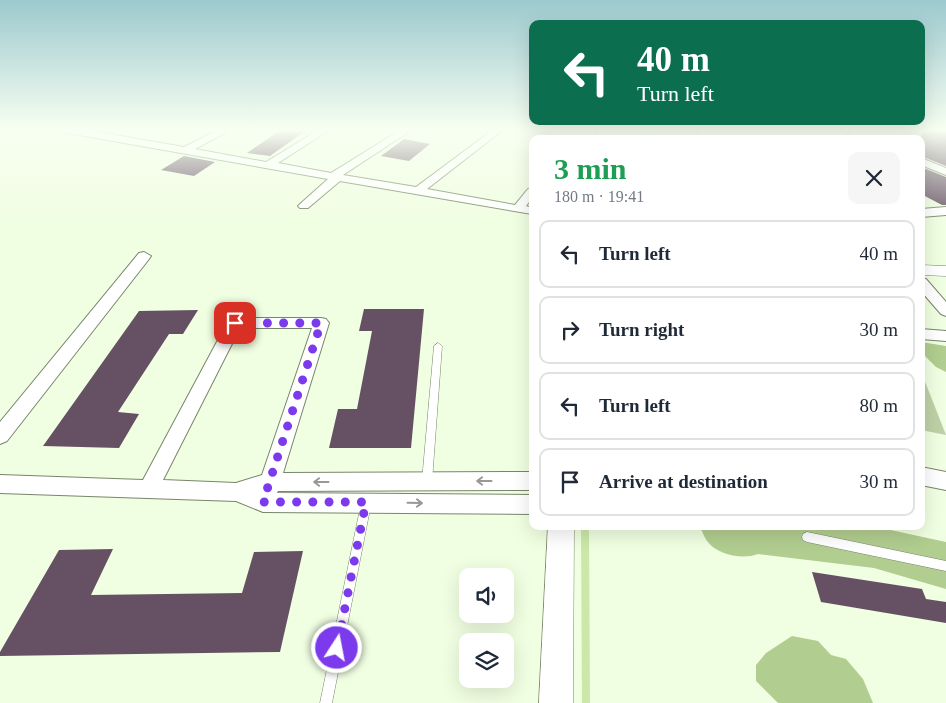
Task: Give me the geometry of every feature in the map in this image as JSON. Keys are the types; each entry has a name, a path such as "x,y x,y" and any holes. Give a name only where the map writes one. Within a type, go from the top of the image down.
{"street":[{"path":"251,162 529,211"},
{"path":"268,165 273,162"},
{"path":"304,206 335,177 358,162"},
{"path":"417,192 457,162"},
{"path":"925,163 946,172"},
{"path":"518,209 529,195"},
{"path":"925,213 946,211"},
{"path":"0,436 144,256"},
{"path":"925,270 946,271"},
{"path":"925,287 946,311"},
{"path":"149,488 235,323 321,323 263,502"},
{"path":"925,334 946,336"},
{"path":"925,477 946,481"},
{"path":"236,492 270,482 529,481"},
{"path":"0,484 236,492 263,502 529,505"},
{"path":"556,703 561,530"}],"lane":[{"path":"427,481 438,346"},
{"path":"326,703 366,502"},
{"path":"807,537 946,566"}],"green space":[{"path":"925,343 946,346 946,372 936,367 925,356"},
{"path":"925,382 946,435 925,431"},
{"path":"702,530 890,530 946,542 946,589 874,568 758,554 752,556 731,555 717,550 706,539"},
{"path":"792,636 818,641 831,655 846,659 863,679 873,703 778,703 756,681 756,665 766,653"}],"building":[{"path":"174,162 215,162 194,176 161,170"},
{"path":"936,162 946,162 946,166"},
{"path":"925,169 946,177 946,205 942,205 925,196"},
{"path":"364,309 424,309 411,448 329,448 338,409 357,409 372,331 359,331"},
{"path":"198,310 183,334 169,334 118,412 139,414 119,448 43,446 139,311"},
{"path":"113,549 91,595 242,593 254,552 303,551 280,652 0,656 0,652 59,550"},
{"path":"812,572 922,589 926,599 946,602 946,623 821,602"}],"waterway":[{"path":"585,530 586,703"}],"route":[{"path":"235,323 321,323 263,502 366,502 337,648"}]}
